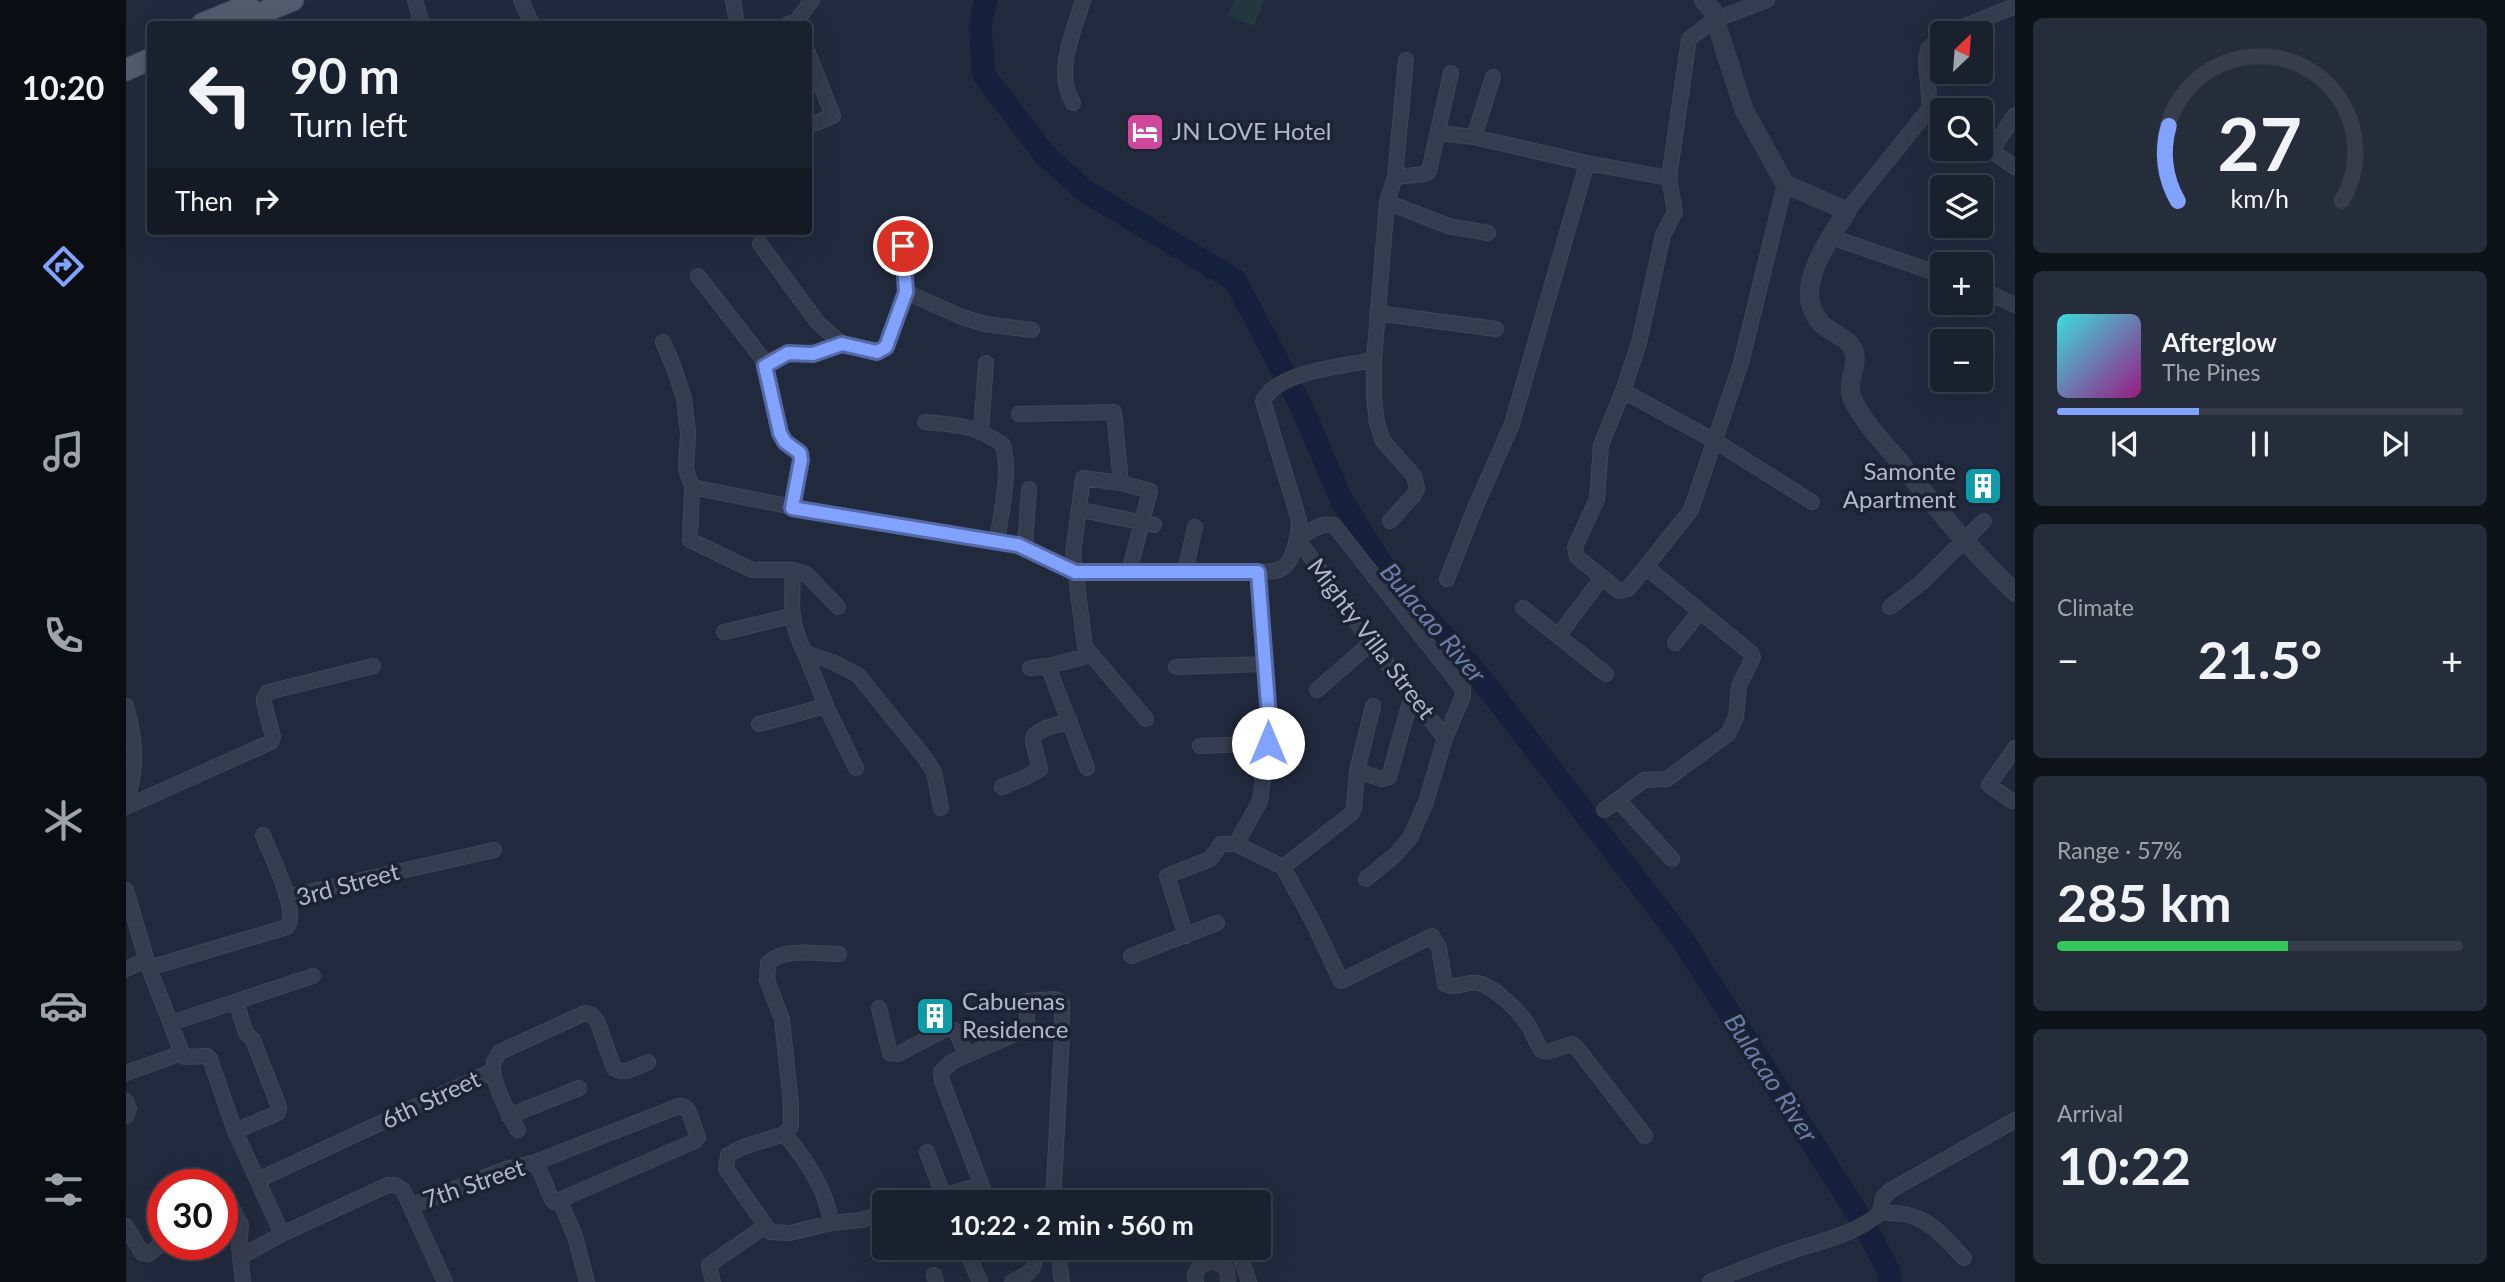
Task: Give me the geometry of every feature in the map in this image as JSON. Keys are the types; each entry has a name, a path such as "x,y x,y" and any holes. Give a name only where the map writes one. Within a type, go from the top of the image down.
{"main road":[{"path":"209,21 260,0"},
{"path":"241,21 293,0"},
{"path":"126,56 147,47"},
{"path":"126,70 147,60"}],"street":[{"path":"415,0 421,21"},
{"path":"521,0 531,21"},
{"path":"733,0 736,21"},
{"path":"796,21 812,0"},
{"path":"1073,103 1066,73 1066,54 1083,0"},
{"path":"1703,0 1712,10 1744,110 1785,184 1847,211"},
{"path":"1767,0 1714,20 1689,39 1669,178 1675,212 1663,235 1639,343 1601,445 1597,499 1575,547 1577,557 1615,589 1624,592 1629,589 1691,510 1741,363 1785,184"},
{"path":"1978,21 2015,6"},
{"path":"1930,47 1926,61 1930,82"},
{"path":"1390,521 1414,495 1417,488 1414,476 1383,441 1377,423 1374,397 1377,313 1387,202 1395,177 1406,60"},
{"path":"812,63 833,116 812,125"},
{"path":"1395,177 1427,173 1451,73"},
{"path":"1474,137 1493,77"},
{"path":"1993,139 2015,115"},
{"path":"1930,120 1847,211 1811,278 1808,298 1821,324 1853,348 1855,358 1848,387 1864,419 1964,541 2015,592"},
{"path":"1438,133 1474,137 1587,163 1669,178"},
{"path":"1993,152 2015,167"},
{"path":"1447,579 1512,424 1587,163"},
{"path":"1387,202 1448,226 1488,233"},
{"path":"1831,237 1930,271"},
{"path":"760,244 818,323 842,344 877,352 886,347 906,292 903,246"},
{"path":"698,276 725,314 759,353 765,366 780,433 785,442 800,453 792,508"},
{"path":"906,292 962,317 985,324 1032,330"},
{"path":"1993,295 2015,305"},
{"path":"1377,313 1496,329"},
{"path":"663,342 684,398 688,433 686,468 692,487 689,537 692,542 752,570 793,570 806,574 838,607"},
{"path":"765,366 788,353 813,354 842,344"},
{"path":"692,487 792,508 997,541 1025,548 1075,572 1280,570 1286,565 1298,539 1299,520 1263,401 1266,394 1275,387 1313,371 1374,360"},
{"path":"981,431 986,363"},
{"path":"1623,391 1716,441 1812,502"},
{"path":"1019,414 1114,412 1121,484"},
{"path":"925,422 968,426 1003,445 1006,457 997,541"},
{"path":"1129,572 1149,524 1150,491 1086,477 1082,481 1073,552 1085,647 1146,719"},
{"path":"1025,548 1029,489"},
{"path":"1087,511 1149,524"},
{"path":"1890,607 1922,582 1930,571 1984,521"},
{"path":"1298,539 1326,524 1334,525 1463,690 1426,802 1410,838 1395,855 1366,879"},
{"path":"1185,572 1195,527"},
{"name":"Mighty Villa Street","path":"1298,539 1371,643 1445,738"},
{"path":"1604,810 1644,780 1667,779 1696,759 1732,728 1736,717 1738,686 1754,657 1646,567"},
{"path":"793,570 791,616 795,631 826,706 856,768"},
{"path":"1236,844 1260,801 1268,743 1269,718 1258,572"},
{"path":"1558,636 1602,578"},
{"path":"1522,608 1606,674"},
{"path":"1675,643 1700,611"},
{"path":"724,632 791,616"},
{"path":"1317,690 1371,643"},
{"path":"805,653 835,663 858,675 934,772 942,807"},
{"path":"1030,668 1092,655"},
{"path":"1176,667 1264,664"},
{"path":"126,806 269,744 273,737 264,703 268,692 373,666"},
{"path":"1048,666 1087,768"},
{"path":"1357,771 1382,779 1389,777 1412,695"},
{"path":"126,706 135,775 126,806"},
{"path":"760,724 826,706"},
{"path":"1283,867 1351,814 1354,808 1357,771 1373,706"},
{"path":"1002,787 1026,778 1040,769 1033,742 1034,735 1046,728 1070,721"},
{"path":"1200,746 1268,743"},
{"path":"2012,801 1989,785 2015,748"},
{"path":"1618,800 1672,859"},
{"path":"263,835 287,897"},
{"path":"1186,936 1167,876 1210,859 1221,844 1236,844 1283,867 1341,981 1432,936 1439,948 1445,984 1455,987 1479,983 1488,987 1519,1012 1541,1050 1547,1052 1572,1044 1645,1136"},
{"name":"3rd Street","path":"148,964 287,927 292,919 287,897 494,850"},
{"path":"126,890 148,964 182,1053 185,1057 203,1055 211,1059 235,1131 282,1234"},
{"path":"1131,956 1217,923"},
{"path":"839,954 789,954 774,957 768,963 767,980 782,1019 791,1126 785,1134 727,1155 726,1169 770,1232 783,1234 872,1217"},
{"path":"126,969 148,964"},
{"path":"171,1023 313,976"},
{"path":"983,1190 941,1072 960,1058 1023,1031 1027,1025 1026,1002 1029,1000 1057,999 1062,1003 1062,1034 1055,1190"},
{"path":"235,1131 278,1113 279,1107 253,1040 246,1033 236,1002"},
{"path":"879,1007 890,1053 898,1054 948,1028 956,1031 960,1058"},
{"name":"6th Street","path":"258,1180 492,1071 500,1052 585,1013 592,1015 597,1021 614,1068 624,1072 648,1062"},
{"path":"126,1073 182,1053"},
{"path":"492,1071 509,1116 518,1130"},
{"path":"509,1116 579,1087"},
{"path":"126,1101 129,1109 126,1116"},
{"name":"7th Street","path":"240,1257 282,1234 388,1185 395,1185 403,1190 411,1206 683,1106 688,1110 697,1131 698,1137 695,1141 560,1201"},
{"path":"1710,1282 1817,1242 1837,1238 1868,1223 1880,1213 1883,1198 1891,1190 2015,1120"},
{"path":"785,1134 809,1164 829,1208 831,1223"},
{"path":"927,1152 941,1190"},
{"path":"536,1162 552,1200 560,1201 575,1236 587,1282"},
{"path":"966,1190 981,1185"},
{"path":"411,1206 445,1282"},
{"path":"1880,1213 1912,1215 1925,1222 1964,1258"},
{"path":"238,1219 241,1225 240,1257 243,1282"},
{"path":"126,1226 142,1253 147,1254"},
{"path":"713,1282 709,1265 765,1226"},
{"path":"970,1260 980,1282"},
{"path":"1012,1282 1033,1270 1035,1260"},
{"path":"1059,1260 1062,1282"},
{"path":"1241,1260 1250,1282"},
{"path":"1196,1282 1195,1275 1200,1266 1214,1261 1227,1269 1228,1282"}],"green space":[{"path":"1234,0 1264,0 1254,26 1228,16"}],"waterway":[{"name":"Bulacao River","path":"986,0 980,26 984,75 1044,154 1085,191 1235,280 1301,406 1342,501 1393,582 1475,671 1682,939 1863,1222 1889,1272 1890,1282"}],"place":[{"name":"JN LOVE Hotel","path":"1145,132"},
{"name":"Samonte Apartment","path":"1983,486"},
{"name":"Cabuenas Residence","path":"935,1016"}],"route":[{"path":"903,246 906,292 886,347 877,352 842,344 813,354 788,353 765,366 780,433 785,442 800,453 792,508 1018,545 1075,572 1258,572 1269,718 1268,743"}]}
